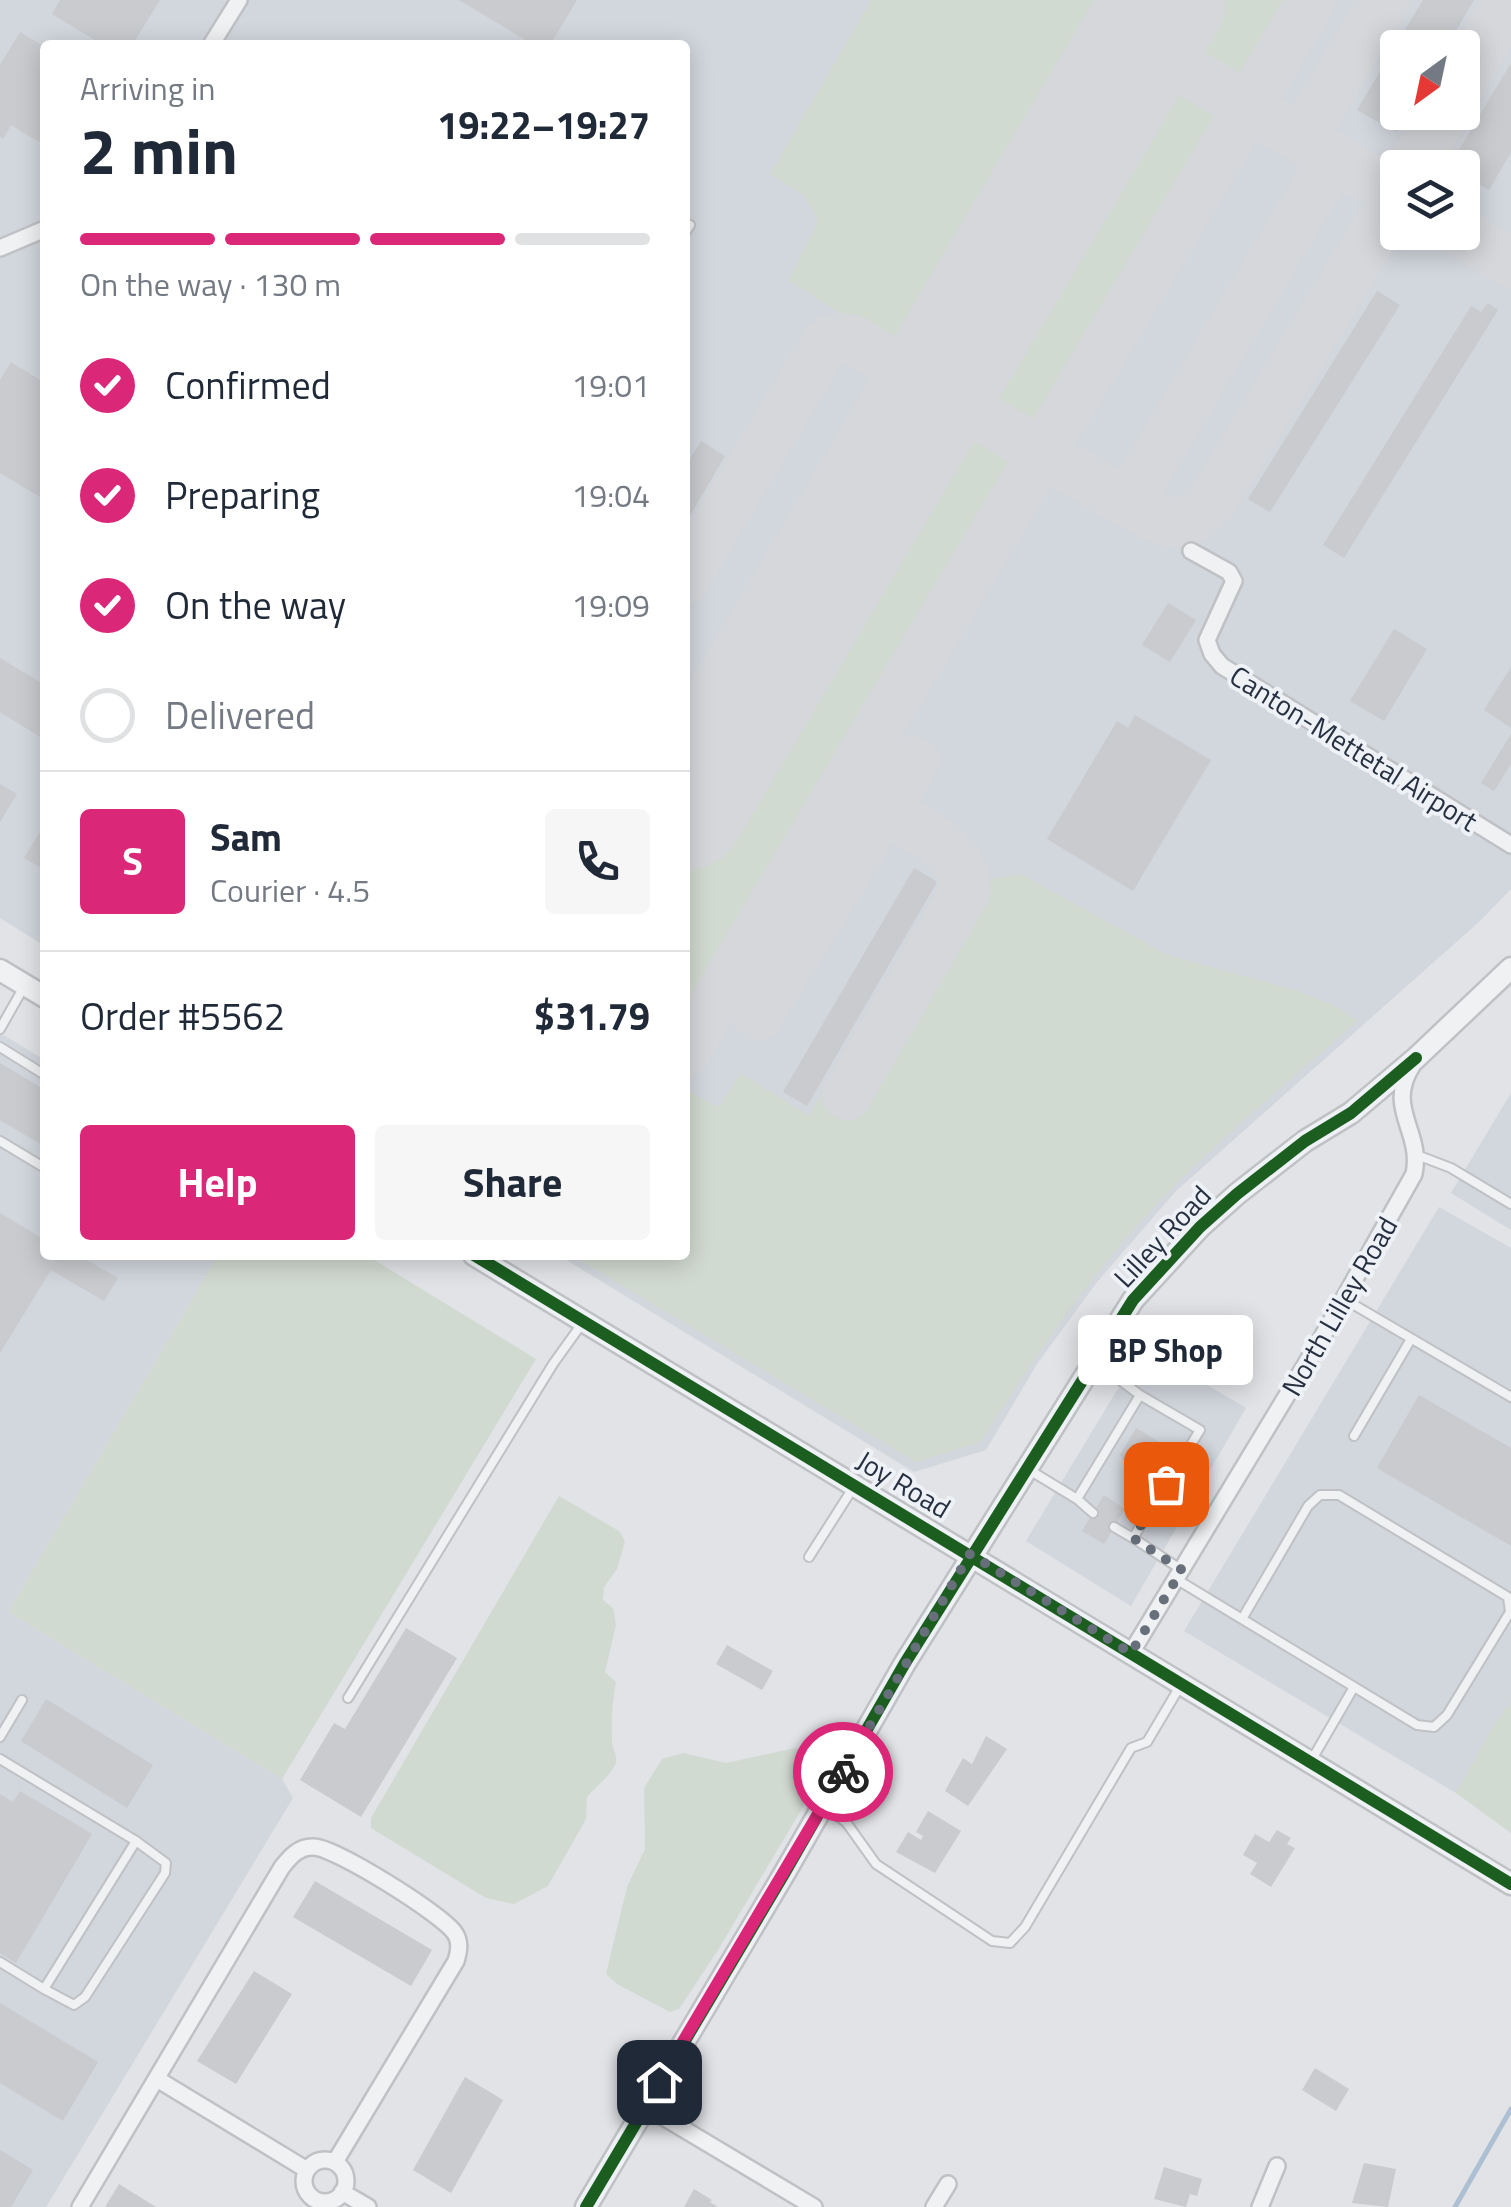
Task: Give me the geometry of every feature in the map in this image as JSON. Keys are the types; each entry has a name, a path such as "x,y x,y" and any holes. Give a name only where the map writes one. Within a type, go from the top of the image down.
{"street":[{"path":"214,40 238,0"},
{"path":"0,248 40,231"},
{"name":"Canton-Mettetal Airport","path":"1192,552 1229,572 1234,581 1207,640 1222,666 1511,845"},
{"path":"1418,1154 1404,1121 1401,1098 1405,1076 1416,1058 1511,968"},
{"path":"0,970 40,994"},
{"name":"Lilley Road","path":"970,1554 1134,1300 1200,1227 1237,1194 1305,1142 1351,1113 1416,1058"},
{"name":"North Lilley Road","path":"1131,1653 1344,1300 1414,1174 1418,1154"},
{"name":"Joy Road","path":"482,1260 1511,1884"},
{"path":"586,2207 970,1554"},
{"path":"80,2207 282,1867 292,1855 314,1847 338,1854 438,1916 453,1930 459,1950 335,2162"},
{"path":"157,2079 306,2170"},
{"path":"645,2106 814,2207"},
{"path":"316,2162 335,2162 344,2172 342,2192 332,2200 312,2203 304,2183 306,2170 316,2162"},
{"path":"1260,2207 1277,2166"},
{"path":"934,2207 948,2184"},
{"path":"342,2192 368,2207"}],"lane":[{"path":"0,1029 25,985"},
{"path":"0,1048 40,1072"},
{"path":"0,1141 40,1165"},
{"path":"1418,1154 1451,1168 1508,1202 1511,1191"},
{"path":"1344,1300 1511,1397"},
{"path":"348,1698 553,1364 584,1321"},
{"path":"1354,1436 1411,1339"},
{"path":"1093,1360 1140,1395 1200,1430 1133,1538"},
{"path":"1077,1499 1140,1395"},
{"path":"1027,1468 1077,1499 1093,1514"},
{"path":"808,1556 855,1484"},
{"path":"1114,1527 1242,1619 1417,1725 1434,1727 1447,1716 1510,1612 1508,1598 1339,1495 1320,1495 1308,1506 1242,1619"},
{"path":"824,1806 846,1822 876,1864 992,1940 1010,1943 1025,1927 1130,1748 1147,1742 1182,1684"},
{"path":"1312,1761 1354,1687"},
{"path":"0,1737 22,1700"},
{"path":"0,1759 166,1862 165,1873 84,1997 74,2005 0,1962"},
{"path":"44,1988 136,1841"}],"shaded area":[{"path":"0,0 1511,0 1511,889 1480,921 1176,1191 1097,1282 1037,1364 986,1450 914,1472 566,1260 690,1260 690,40 40,40 40,943 0,918"},
{"path":"871,0 1125,0 917,354 891,346 788,280 818,220 804,196 770,174"},
{"path":"1208,0 1297,0 1267,50 1241,79 1201,64 1184,49 1184,39"},
{"path":"1163,81 1192,92 1219,115 1202,161 1066,392 1035,426 1018,420 989,403 975,389"},
{"path":"958,429 981,437 1014,461 995,509 690,1016 690,873 946,442"},
{"path":"1021,874 1168,955 1298,991 1340,1008 1357,1021 1223,1139 1151,1210 1073,1306 981,1442 916,1462 579,1260 690,1260 690,1092 716,1106 722,1103 740,1073 809,1115 824,1091 853,1108 979,897 981,884"},
{"path":"0,1033 40,1057 40,1260 215,1260 8,1612 282,1779 293,1798 46,2207 0,2207"},
{"path":"1511,1093 1511,1230 1451,1193"},
{"path":"1439,1207 1511,1248 1511,1702 1456,1793 1184,1631"},
{"path":"215,1260 374,1260 536,1359 282,1779 8,1612"},
{"path":"1143,1347 1246,1408 1131,1606 1026,1541"},
{"path":"559,1496 619,1531 625,1541 617,1569 604,1587 603,1600 613,1608 616,1625 605,1672 616,1682 612,1744 616,1762 587,1797 586,1819 548,1886 514,1904 486,1898 371,1828 371,1818"},
{"path":"1511,1702 1511,1833 1456,1793 1496,1721"},
{"path":"795,1748 810,1755 820,1767 819,1780 679,2009 670,2012 617,1984 606,1974 627,1887 645,1849 644,1788 662,1759 683,1753 726,1763"}],"building":[{"path":"60,0 160,0 135,40 95,40 52,14"},
{"path":"459,0 577,0 553,40 526,40"},
{"path":"1423,0 1474,0 1456,30 1405,30"},
{"path":"20,32 40,44 39,142 11,125 3,139 0,137 0,65"},
{"path":"1511,63 1511,152 1489,190 1480,185 1480,150 1459,150 1471,130 1480,130 1480,115"},
{"path":"1380,72 1380,123 1357,110"},
{"path":"1377,291 1400,305 1270,512 1248,499"},
{"path":"1488,303 1498,310 1344,558 1323,545 1471,306 1481,312"},
{"path":"11,362 40,380 40,497 0,473 0,380"},
{"path":"701,441 725,456 690,516 690,459"},
{"path":"1168,603 1196,620 1170,662 1142,645"},
{"path":"1394,629 1427,649 1384,721 1350,701"},
{"path":"0,658 40,682 40,737 0,712"},
{"path":"1511,667 1511,728 1484,710"},
{"path":"1135,715 1211,760 1133,891 1047,839 1117,721 1128,728"},
{"path":"1511,734 1511,764 1494,791 1481,783"},
{"path":"0,784 17,794 0,822"},
{"path":"40,831 40,867 24,858"},
{"path":"914,868 937,882 807,1106 783,1092"},
{"path":"0,1063 40,1087 40,1144 0,1120"},
{"path":"0,1213 40,1237 40,1260 87,1260 118,1278 104,1301 51,1270 0,1353"},
{"path":"1419,1395 1511,1448 1511,1546 1377,1468"},
{"path":"1136,1428 1176,1452 1160,1479 1152,1479 1125,1463 1120,1455"},
{"path":"1104,1495 1125,1509 1104,1544 1082,1531"},
{"path":"406,1628 457,1658 361,1817 300,1780 334,1723 345,1729"},
{"path":"727,1645 773,1671 762,1690 716,1664"},
{"path":"46,1699 153,1765 127,1808 21,1741"},
{"path":"986,1736 1007,1749 968,1806 945,1791 963,1758 972,1764"},
{"path":"20,1791 92,1834 16,1963 0,1953 0,1794 13,1802"},
{"path":"928,1811 961,1831 935,1873 896,1852 908,1832 921,1840 923,1836 916,1832"},
{"path":"1277,1830 1291,1838 1287,1844 1295,1848 1271,1887 1250,1874 1257,1863 1243,1855 1255,1834 1269,1842"},
{"path":"315,1881 432,1950 411,1986 293,1917"},
{"path":"254,1971 292,1994 236,2084 197,2061"},
{"path":"0,2003 98,2062 63,2121 0,2083"},
{"path":"1315,2068 1349,2089 1336,2111 1302,2090"},
{"path":"465,2077 503,2100 451,2193 413,2170"},
{"path":"0,2150 33,2170 11,2207 0,2207"},
{"path":"1364,2163 1396,2169 1388,2207 1352,2203"},
{"path":"1164,2167 1202,2179 1197,2196 1190,2194 1186,2207 1154,2199"},
{"path":"119,2184 156,2207 105,2207"},
{"path":"694,2189 712,2200 718,2207 684,2207"}],"waterway":[{"path":"1455,2207 1511,2109"}],"taxiway":[{"path":"1312,0 1042,453 1153,517 1178,522 1199,513 1212,501 1380,223"},
{"path":"1302,138 1385,0"},
{"path":"1480,50 1509,0"},
{"path":"1140,43 1363,175"},
{"path":"1422,150 1434,130"},
{"path":"1128,503 1334,158"},
{"path":"1480,244 1511,263"},
{"path":"690,571 832,338 851,339 1042,453 690,1045"},
{"path":"758,1016 915,761"},
{"path":"847,1095 965,892 964,877 949,853 885,809"}],"runway":[{"path":"690,801 1165,0"}],"cycle path":[{"path":"586,2207 905,1663 1133,1300 1200,1227 1237,1194 1305,1141 1351,1113 1416,1058"},
{"path":"482,1260 1511,1884"}],"way so far":[{"path":"843,1772 970,1554 1131,1653 1182,1570 1133,1538 1166,1484"}],"place":[{"name":"BP Shop","path":"1166,1484"}],"route":[{"path":"659,2082 843,1772"}]}
